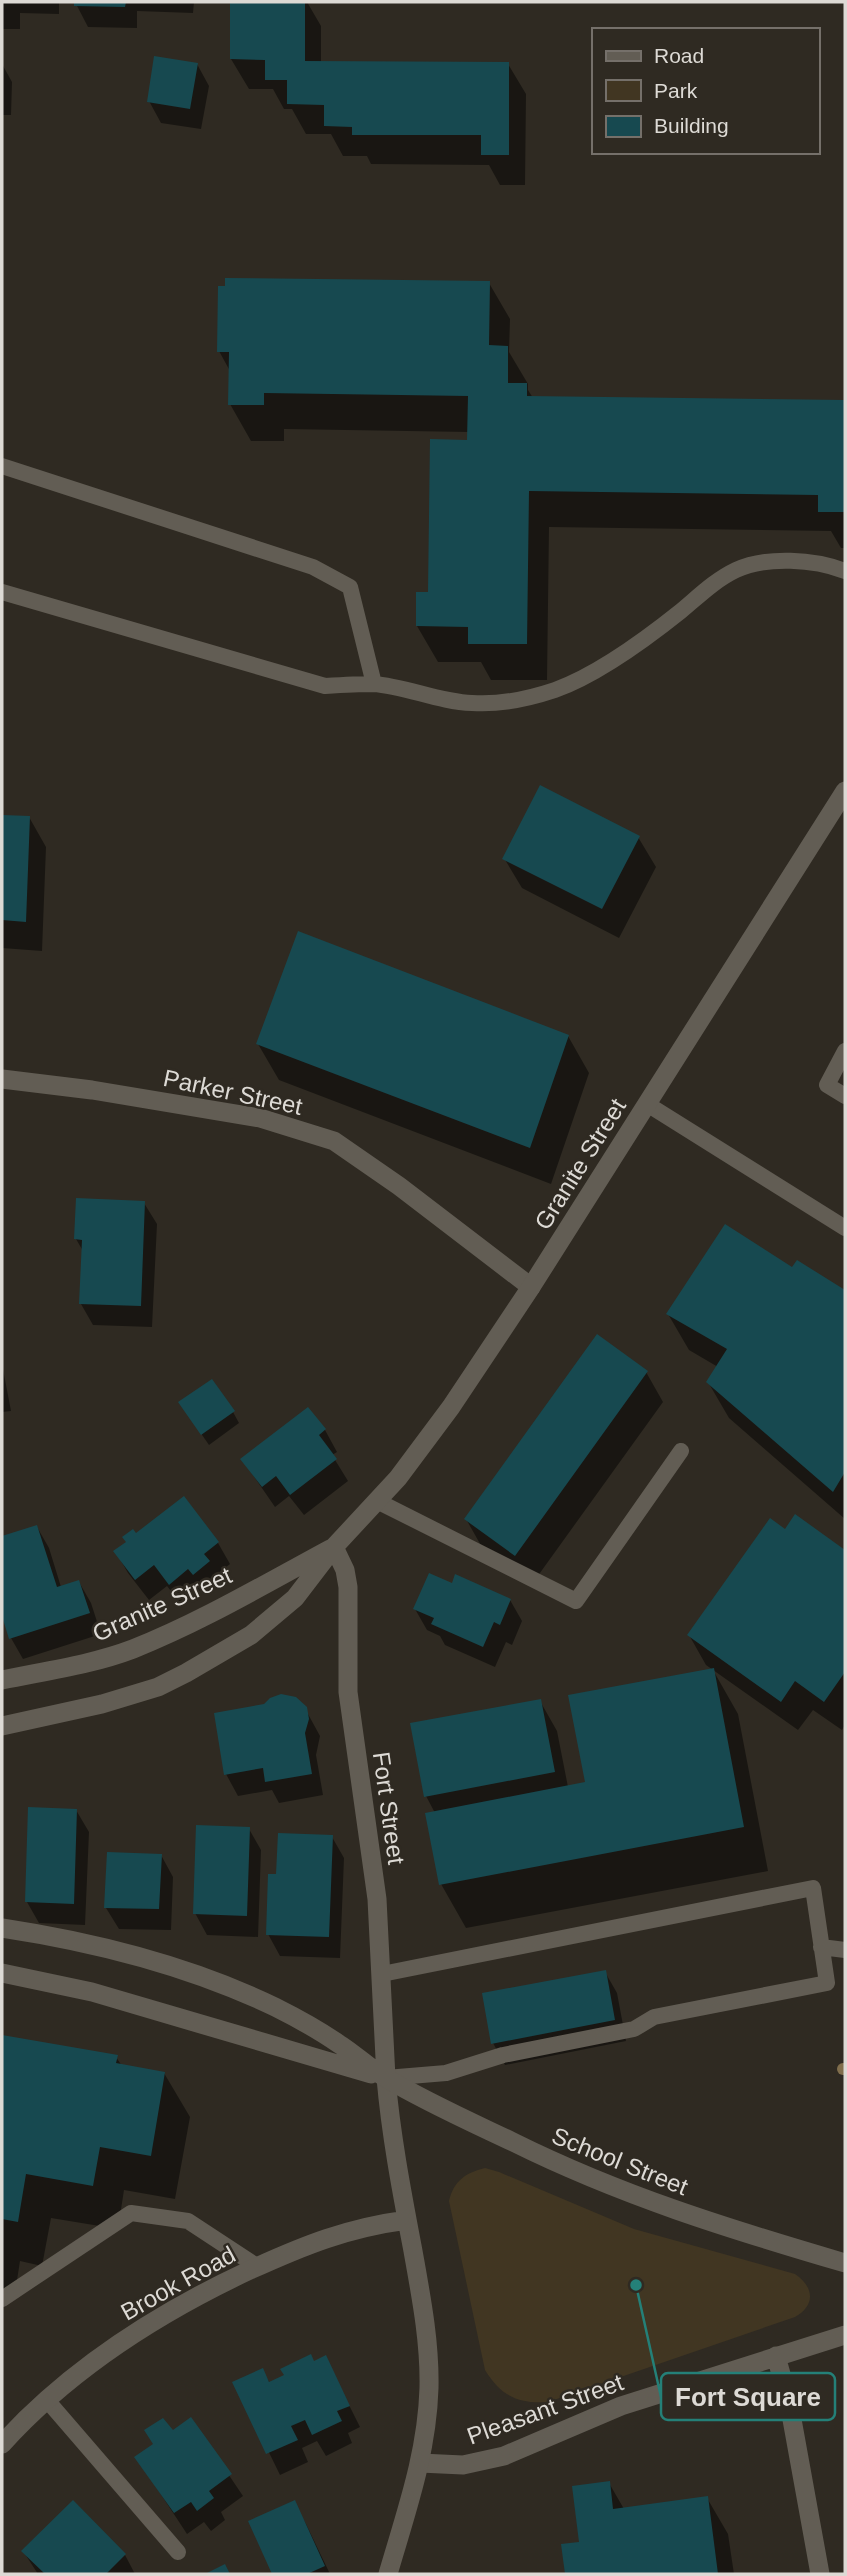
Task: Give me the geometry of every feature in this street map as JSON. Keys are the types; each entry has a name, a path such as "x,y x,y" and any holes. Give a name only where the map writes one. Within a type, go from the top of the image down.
{"main road":[{"name":"Granite Street","path":"2,1726 130,1697 186,1673 274,1618 314,1575 334,1547 377,1501 451,1407 531,1287 845,791"},
{"name":"Parker Street","path":"2,1079 92,1090 260,1118 334,1141 399,1186 531,1287"},
{"name":"Granite Street","path":"2,1681 76,1665 131,1649 234,1600 334,1547"},
{"name":"Fort Street","path":"334,1547 345,1570 348,1587 348,1692 377,1899 386,2078"},
{"name":"School Street","path":"2,1928 117,1952 243,1993 308,2024 386,2078 515,2143 612,2187 712,2224 845,2263"},
{"name":"School Street","path":"2,1973 92,1992 386,2078"},
{"path":"386,2078 394,2151 425,2323 429,2389 420,2463 388,2574"},
{"name":"Brook Road","path":"2,2444 46,2399 145,2325 204,2292 333,2234 407,2220"},
{"name":"Pleasant Street","path":"420,2463 463,2465 503,2456 621,2406 845,2335"},
{"path":"776,2356 789,2403 820,2574"}],"lane":[{"path":"2,466 313,567 350,587 374,684"},
{"path":"2,592 325,686 374,684 471,704 511,702 579,679 671,618 717,580 738,569 765,562 790,562 816,563 845,571"},
{"path":"845,1051 827,1085 845,1096"},
{"path":"647,1104 845,1228"},
{"path":"377,1501 576,1601 681,1451"},
{"path":"382,1974 813,1888 827,1983 654,2017 634,2029 503,2055 446,2073 386,2078"},
{"path":"821,1947 845,1951"},
{"path":"2,2299 131,2213 188,2221 258,2267"},
{"path":"46,2399 178,2552"}],"green space":[{"path":"485,2168 634,2229 795,2274 809,2290 807,2307 795,2317 548,2402 519,2400 497,2386 485,2370 449,2201 461,2179"}],"building":[{"path":"74,2 126,2 125,7 74,6"},
{"path":"230,2 305,2 305,61 509,62 509,155 481,155 481,135 352,135 352,127 324,126 324,105 287,104 287,80 265,80 265,60 230,59"},
{"path":"154,56 198,63 190,109 147,102"},
{"path":"225,278 490,281 489,345 508,346 508,383 527,383 527,396 845,400 845,512 818,512 818,495 529,491 527,644 468,644 468,627 416,626 416,592 428,592 430,439 467,440 468,396 264,393 264,405 228,405 229,352 217,352 218,286 225,286"},
{"path":"540,785 640,836 602,909 502,859"},
{"path":"2,815 30,816 26,922 2,920"},
{"path":"298,931 569,1035 530,1148 256,1044"},
{"path":"76,1198 145,1201 141,1306 79,1304 82,1240 74,1239"},
{"path":"725,1224 792,1267 797,1260 845,1290 845,1472 833,1492 706,1382 727,1349 666,1314"},
{"path":"597,1334 648,1371 515,1556 464,1519"},
{"path":"212,1379 235,1411 201,1435 178,1402"},
{"path":"308,1407 326,1429 319,1435 337,1459 290,1495 276,1476 262,1487 240,1459"},
{"path":"184,1496 219,1542 204,1554 210,1561 193,1575 188,1569 169,1585 154,1565 135,1580 113,1551 126,1542 122,1537 133,1529 136,1533"},
{"path":"795,1514 845,1550 845,1672 824,1702 795,1681 781,1702 687,1635 770,1518 785,1529"},
{"path":"37,1525 57,1587 79,1580 90,1613 9,1639 2,1616 2,1536"},
{"path":"429,1573 452,1583 455,1574 511,1599 500,1625 494,1622 483,1647 431,1624 434,1618 413,1609"},
{"path":"714,1668 744,1827 439,1885 425,1813 585,1782 568,1695"},
{"path":"281,1694 296,1697 307,1707 309,1719 305,1733 312,1774 265,1782 263,1768 224,1775 214,1713 264,1704 270,1698"},
{"path":"541,1699 555,1772 424,1797 410,1723"},
{"path":"28,1807 77,1809 74,1904 25,1902"},
{"path":"196,1825 250,1827 247,1916 193,1914"},
{"path":"278,1833 333,1835 329,1937 266,1935 268,1874 276,1874"},
{"path":"107,1852 162,1854 159,1909 104,1908"},
{"path":"606,1970 615,2020 491,2044 482,1993"},
{"path":"2,2035 118,2055 116,2063 165,2072 151,2156 100,2147 93,2186 26,2174 18,2222 2,2219"},
{"path":"311,2354 314,2361 326,2355 350,2406 337,2411 342,2421 312,2435 305,2420 291,2426 298,2440 266,2454 232,2382 263,2368 269,2382 284,2375 280,2369"},
{"path":"191,2417 232,2474 209,2491 214,2498 197,2511 191,2502 174,2513 134,2457 153,2444 144,2430 163,2418 173,2430"},
{"path":"610,2481 613,2509 708,2496 718,2574 565,2574 561,2544 579,2542 572,2486"},
{"path":"73,2500 126,2554 106,2574 45,2574 21,2551"},
{"path":"295,2500 325,2566 307,2574 272,2574 248,2521"},
{"path":"225,2564 230,2574 205,2574"}],"place":[{"name":"Fort Square","path":"636,2285"}]}
